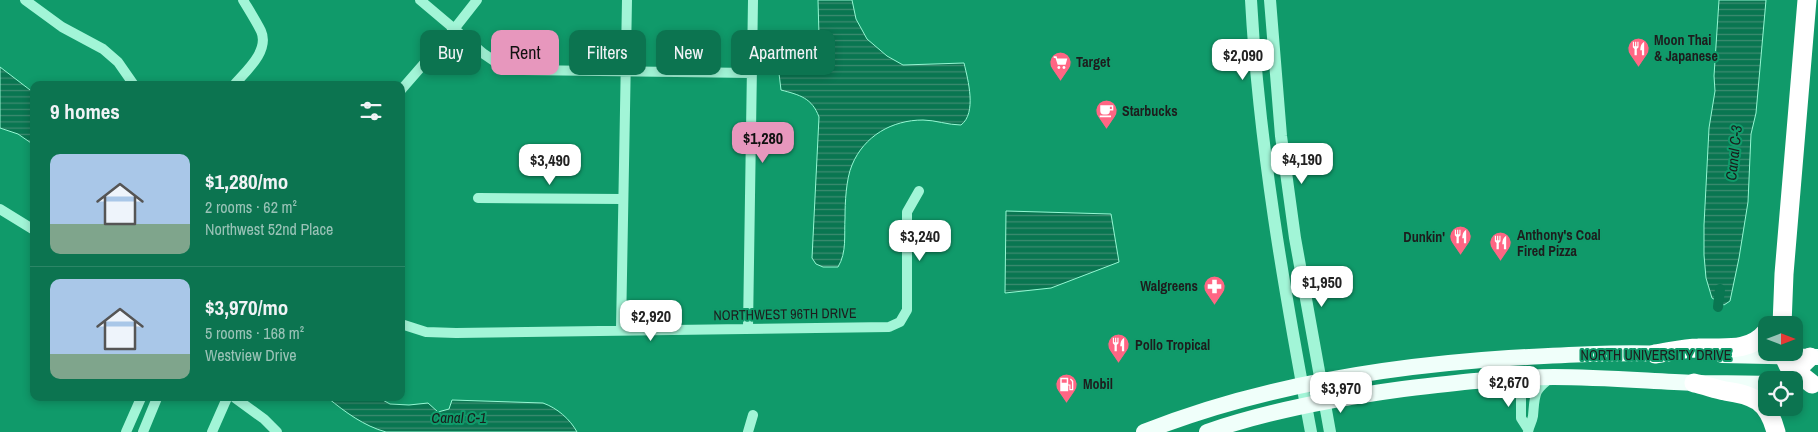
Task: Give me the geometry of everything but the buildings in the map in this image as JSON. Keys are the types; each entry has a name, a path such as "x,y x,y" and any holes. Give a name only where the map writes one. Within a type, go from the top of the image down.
{"highway":[{"path":"1782,316 1784,274 1807,0"},
{"path":"1772,316 1784,274"},
{"path":"1655,354 1696,348 1741,347 1758,340"},
{"path":"1798,371 1814,357"},
{"path":"1694,383 1739,392 1752,397 1766,409 1776,432"},
{"path":"1779,416 1780,432"}],"main road":[{"name":"NORTH UNIVERSITY DRIVE","path":"1144,432 1226,404 1302,386 1383,371 1468,361 1578,354 1655,354 1781,371"},
{"path":"1521,378 1530,367 1539,363 1578,354"},
{"name":"NORTH UNIVERSITY DRIVE","path":"1207,432 1237,422 1347,397 1462,382 1553,377 1758,384"}],"street":[{"path":"26,0 62,27 103,49 118,62 131,81"},
{"path":"238,81 256,60 262,46 262,33 243,0"},
{"path":"420,0 484,54 503,67 523,70 569,70"},
{"path":"405,85 477,0"},
{"path":"627,0 627,30"},
{"path":"753,0 753,30"},
{"path":"1251,0 1255,65 1270,193 1311,432"},
{"path":"1270,0 1282,146 1295,238 1330,432"},
{"path":"646,70 731,72"},
{"path":"621,330 626,75"},
{"path":"748,328 752,75"},
{"name":"NORTHWEST 96TH DRIVE","path":"405,325 426,332 456,333 890,327 900,322 907,310 907,212 919,191"},
{"path":"478,198 622,199"},
{"path":"0,209 30,228"},
{"path":"1528,430 1532,418 1532,405 1538,387 1553,377"},
{"path":"1521,378 1522,418 1528,430"},
{"path":"126,432 140,401"},
{"path":"143,432 156,401"},
{"path":"212,432 226,401"},
{"path":"238,401 277,432"},
{"path":"748,432 753,415"}],"water":[{"path":"818,0 852,0 856,19 867,39 887,56 903,65 964,63 970,96 969,113 961,125 923,120 901,123 880,132 857,155 848,177 844,249 838,267 823,267 816,264 812,258 819,117 809,101 781,90 779,75 835,75 835,30 819,30"},
{"path":"1719,0 1766,0 1756,113 1751,134 1748,202 1730,301 1724,305 1712,298 1706,278 1704,255 1709,128 1715,91 1714,76"},
{"path":"0,67 30,90 30,142 18,134 0,128"},
{"path":"1006,211 1111,214 1119,262 1051,288 1005,293"},
{"name":"Canal C-1","path":"452,400 543,403 563,414 577,432 386,432 355,418 332,401 384,401 390,404 409,405 428,403 438,412 449,409"}],"waterway":[{"name":"Canal C-3","path":"1718,307 1720,289"}],"place":[{"name":"Moon Thai & Japanese","path":"1638,67"},
{"name":"Target","path":"1060,81"},
{"name":"Starbucks","path":"1106,130"},
{"name":"Dunkin'","path":"1461,256"},
{"name":"Anthony's Coal Fired Pizza","path":"1501,262"},
{"name":"Walgreens","path":"1214,305"},
{"name":"Pollo Tropical","path":"1119,364"},
{"name":"Mobil","path":"1067,403"}]}
